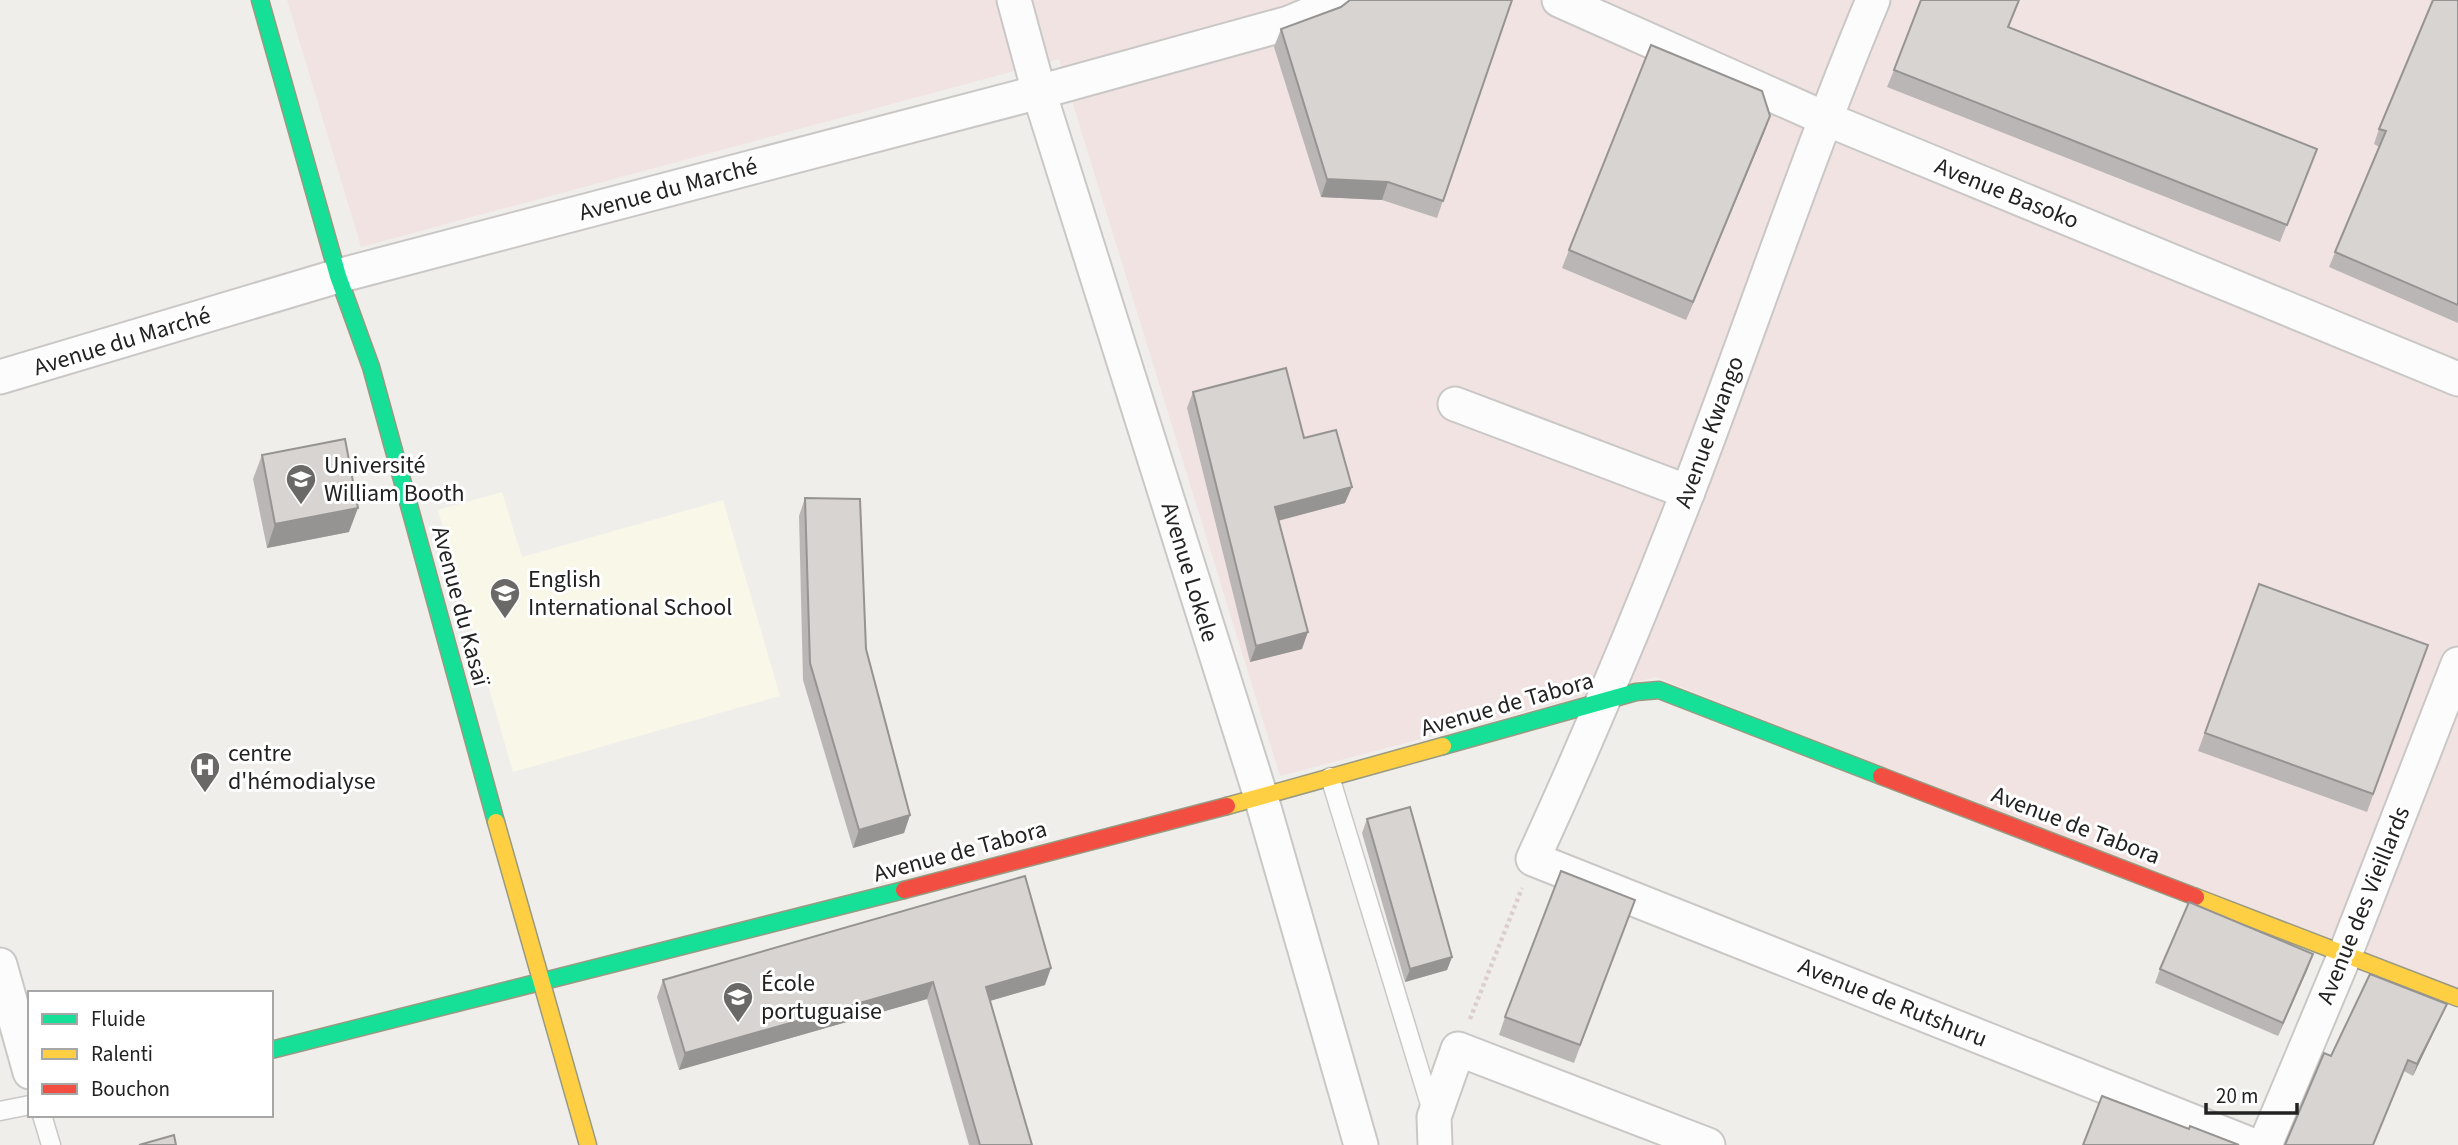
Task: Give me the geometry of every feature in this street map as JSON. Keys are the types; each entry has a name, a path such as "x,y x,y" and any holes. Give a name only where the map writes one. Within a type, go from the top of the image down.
{"street":[{"name":"Avenue du Kasaï","path":"260,0 338,276 378,393 540,984 588,1145"},
{"name":"Avenue Lokele","path":"1014,0 1040,92 1261,797 1361,1145"},
{"name":"Avenue du Marché","path":"0,377 338,276 1040,92 1289,23 1327,7 1335,0"},
{"name":"Avenue Basoko","path":"1559,0 1824,118 2458,379"},
{"name":"Avenue Kwango","path":"1534,859 1606,700 1688,492 1824,118 1873,0"},
{"path":"1455,404 1688,492"},
{"name":"Avenue des Vieillards","path":"2266,1145 2346,952 2458,664"},
{"name":"Avenue de Tabora","path":"273,1050 540,984 1261,797 1606,700 1659,690 2346,952 2458,998"},
{"name":"Avenue de Rutshuru","path":"1534,859 2252,1145"},
{"path":"0,965 28,1065"},
{"path":"1434,1131 1458,1049 1708,1145"}],"lane":[{"path":"1330,777 1434,1131"},
{"path":"0,1111 28,1105"},
{"path":"43,1117 51,1145"}],"path":[{"path":"1458,1049 1534,859"}],"shaded area":[{"path":"287,0 2458,0 2458,997 1656,677 1280,776 1059,59 361,247"},
{"path":"502,492 522,557 723,500 780,696 513,772 438,510"}],"building":[{"path":"1350,0 1512,0 1443,201 1388,182 1327,179 1281,29 1341,7"},
{"path":"1921,0 2019,0 2008,27 2317,149 2287,225 1894,70"},
{"path":"2433,0 2458,0 2458,305 2335,252 2386,131 2379,129"},
{"path":"1651,45 1762,91 1770,116 1693,302 1569,250"},
{"path":"1286,368 1304,438 1336,430 1352,487 1275,507 1308,632 1256,646 1193,392"},
{"path":"345,439 358,508 275,524 262,455"},
{"path":"805,498 860,499 866,649 910,815 859,830 810,663"},
{"path":"2259,584 2428,645 2373,794 2205,733"},
{"path":"1410,807 1452,957 1410,969 1367,819"},
{"path":"1561,871 1635,900 1580,1045 1505,1017"},
{"path":"1025,876 1051,968 986,987 1032,1145 980,1145 933,982 685,1053 663,980"},
{"path":"2189,902 2313,954 2283,1023 2160,969"},
{"path":"2370,974 2447,1004 2417,1064 2408,1060 2373,1145 2285,1145 2324,1053 2331,1056"},
{"path":"2102,1096 2189,1129 2190,1126 2239,1145 2083,1145"},
{"path":"174,1135 176,1145 139,1145"}],"traffic: fast":[{"path":"260,0 338,276 371,367 496,822"},
{"path":"1443,746 1636,692 1659,690 1881,776"},
{"path":"273,1049 904,890"}],"traffic: slow":[{"path":"1227,806 1443,746"},
{"path":"496,822 588,1145"},
{"path":"2196,897 2458,998"}],"traffic: jam":[{"path":"1881,776 2196,897"},
{"path":"904,890 1227,806"}],"place":[{"name":"Université William Booth","path":"301,506"},
{"name":"English International School","path":"505,620"},
{"name":"centre d'hémodialyse","path":"205,794"},
{"name":"École portuguaise","path":"738,1024"}]}
